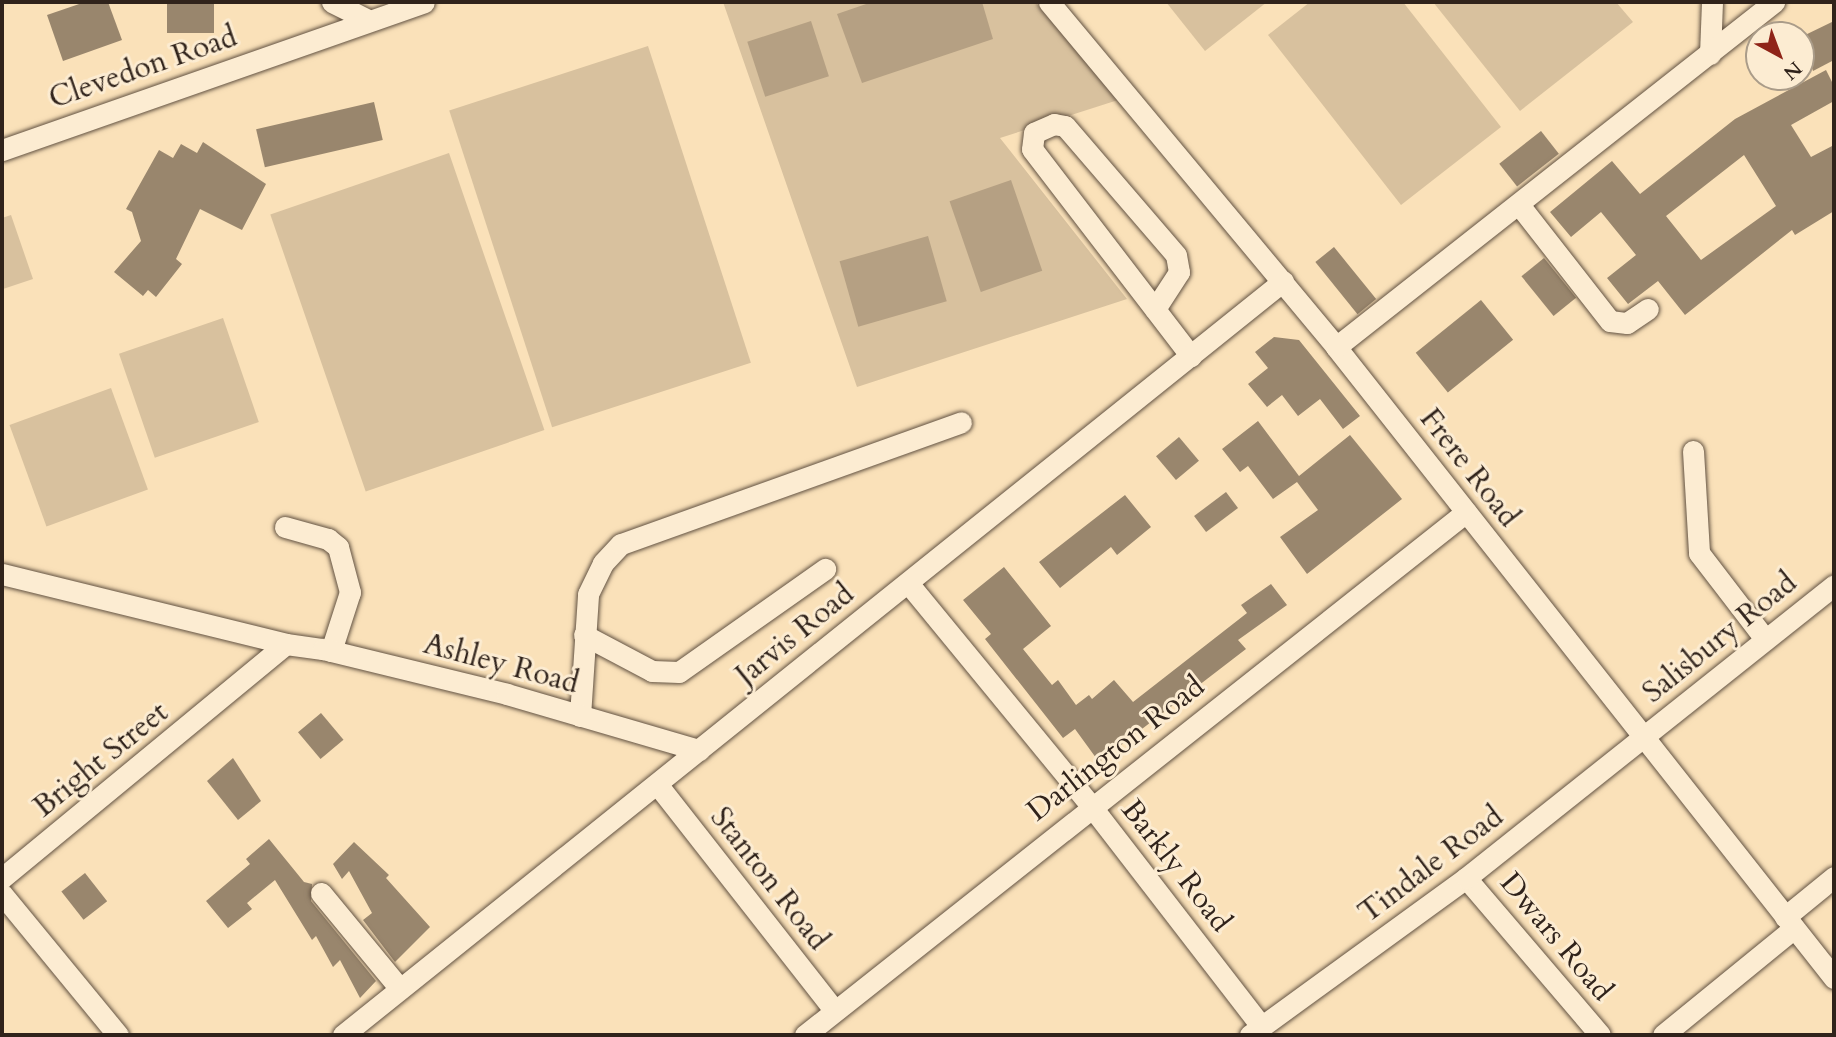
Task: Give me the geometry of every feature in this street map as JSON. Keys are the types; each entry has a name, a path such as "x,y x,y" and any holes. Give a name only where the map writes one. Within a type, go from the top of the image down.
{"street":[{"path":"332,2 368,20"},
{"name":"Clevedon Road","path":"2,150 421,2"},
{"name":"Frere Road","path":"1049,2 1283,281 1834,978"},
{"path":"1710,54 1712,2"},
{"path":"1336,347 1520,206 1774,2"},
{"path":"1155,309 1179,272 1176,255 1065,126 1054,124 1034,133 1031,149 1191,356"},
{"path":"1520,206 1610,321 1627,323 1648,309"},
{"name":"Jarvis Road","path":"343,1035 368,1028 400,989 1283,281"},
{"path":"580,716 584,635 593,579 621,544 961,422"},
{"path":"1693,451 1699,553 1765,639"},
{"name":"Darlington Road","path":"805,1035 1091,806 1466,512"},
{"path":"285,527 328,539 338,547 350,592 331,650"},
{"path":"584,635 652,671 679,672 825,569"},
{"name":"Ashley Road","path":"2,574 286,644 331,650 698,750"},
{"name":"Barkly Road","path":"908,583 1091,806 1256,1030"},
{"name":"Salisbury Road","path":"1643,737 1834,585"},
{"name":"Bright Street","path":"2,878 238,688 286,644"},
{"name":"Tindale Road","path":"1256,1030 1466,878 1643,737"},
{"name":"Stanton Road","path":"657,784 835,1011"},
{"path":"1663,1035 1789,922 1834,877"},
{"name":"Dwars Road","path":"1466,878 1600,1035"},
{"path":"321,893 400,989"},
{"path":"2,894 118,1035"}],"shaded area":[{"path":"723,2 1035,2 1118,100 1000,138 1127,299 857,387"},
{"path":"872,2 982,2 993,39 862,83 837,14"},
{"path":"1166,2 1267,2 1205,51"},
{"path":"1310,2 1403,2 1501,127 1401,205 1268,35"},
{"path":"1433,2 1616,2 1633,22 1520,111"},
{"path":"811,21 829,76 765,97 747,42"},
{"path":"648,46 751,363 552,427 449,111"},
{"path":"449,153 544,430 366,492 270,215"},
{"path":"1011,180 1042,271 981,292 950,201"},
{"path":"11,215 33,279 3,289 2,218"},
{"path":"928,236 947,301 858,327 840,261"},
{"path":"223,318 259,422 155,458 119,354"},
{"path":"111,388 148,489 46,526 10,425"}],"building":[{"path":"85,2 108,2 122,40 63,61 47,15"},
{"path":"167,2 214,2 214,33 167,33"},
{"path":"1834,21 1834,60 1815,70 1815,30"},
{"path":"1826,70 1834,86 1834,101 1791,125 1811,157 1834,145 1834,211 1795,235 1792,230 1685,315 1658,281 1628,304 1607,278 1636,255 1601,212 1571,237 1550,212 1612,161 1640,194 1735,119 1787,91 1815,91 1815,76","holes":["1744,155 1776,206 1701,260 1666,216"]},
{"path":"374,102 383,140 265,167 256,129"},
{"path":"1541,131 1559,154 1517,186 1499,164"},
{"path":"203,142 266,184 242,230 200,209 176,259 182,264 156,297 148,290 143,296 114,272 141,241 132,212 126,209 159,150 173,158 181,144 197,153"},
{"path":"1334,247 1376,299 1358,314 1315,262"},
{"path":"1544,258 1576,298 1554,316 1521,276"},
{"path":"1481,300 1513,340 1448,392 1416,353"},
{"path":"1274,337 1299,340 1360,416 1343,429 1320,399 1298,416 1282,395 1267,407 1248,384 1268,368 1255,352"},
{"path":"1258,421 1299,476 1350,435 1402,499 1307,574 1280,537 1318,510 1297,482 1273,499 1248,466 1240,472 1222,449"},
{"path":"1179,437 1199,461 1176,480 1156,456"},
{"path":"1226,492 1238,508 1206,532 1194,516"},
{"path":"1125,495 1151,527 1117,555 1111,547 1060,588 1039,562"},
{"path":"1004,567 1051,626 1023,649 1052,685 1058,680 1076,705 1089,695 1092,699 1114,680 1133,702 1247,613 1241,605 1271,584 1287,605 1238,640 1246,649 1099,762 1075,729 1063,738 985,639 991,634 963,600"},
{"path":"321,713 343,740 321,759 298,732"},
{"path":"233,758 261,801 238,820 207,781"},
{"path":"269,839 304,882 312,884 311,901 376,981 360,998 340,960 333,967 316,936 312,940 275,880 247,903 252,909 228,928 206,901 250,864 246,859"},
{"path":"354,842 389,875 386,878 430,927 395,962 363,920 372,913 349,871 342,879 333,864"},
{"path":"85,873 107,901 84,920 61,891"}]}
